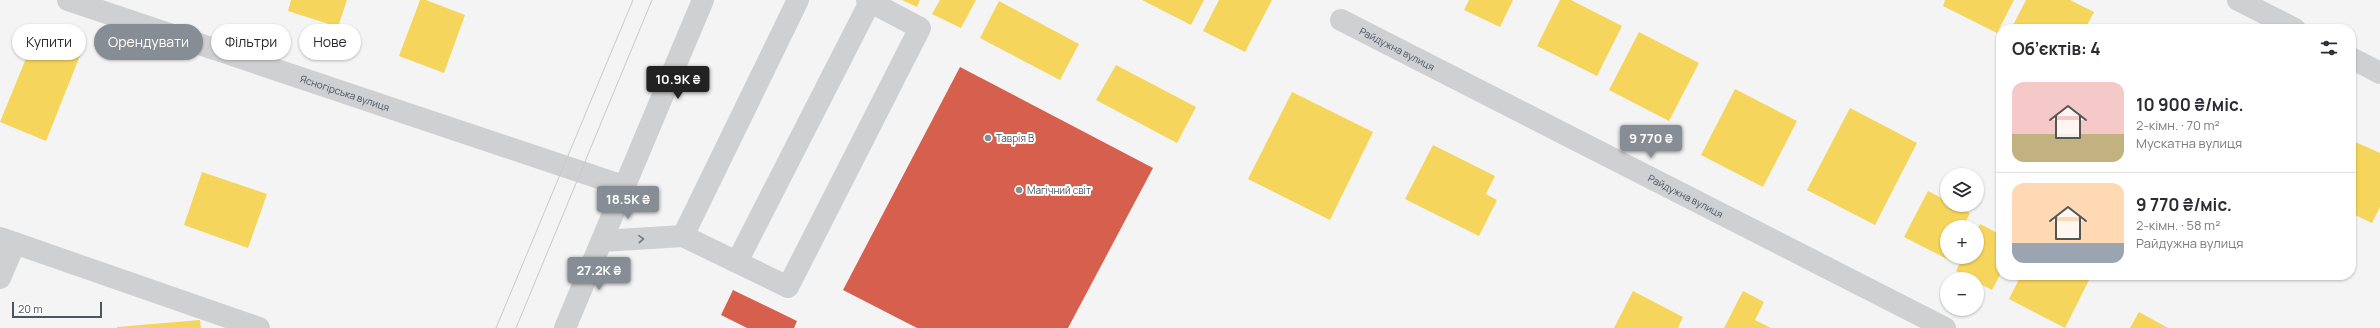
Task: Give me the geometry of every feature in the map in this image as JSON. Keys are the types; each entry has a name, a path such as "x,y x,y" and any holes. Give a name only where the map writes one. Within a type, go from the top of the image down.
{"street":[{"name":"Ясногірська вулиця","path":"68,0 623,186"},
{"path":"565,328 602,241 623,186 703,0"},
{"path":"682,236 798,0"},
{"path":"2238,0 2284,24"},
{"path":"602,241 682,236 788,287 920,28 868,1 738,262"},
{"name":"Райдужна вулиця","path":"1341,20 1945,328"},
{"path":"2356,61 2380,73"},
{"path":"0,278 8,241 259,328"}],"building: Житло":[{"path":"291,0 347,0 339,24 329,24 288,11"},
{"path":"420,0 426,0 465,15 444,73 399,56"},
{"path":"902,0 920,0 917,7"},
{"path":"940,0 976,0 961,28 932,14"},
{"path":"1142,0 1204,0 1191,25"},
{"path":"1219,0 1272,0 1245,52 1203,31"},
{"path":"1469,0 1513,0 1500,27 1464,10"},
{"path":"1560,0 1571,0 1622,26 1597,76 1537,46"},
{"path":"1945,0 2014,0 2002,24 1996,24 1996,32 1943,6"},
{"path":"2026,0 2070,0 2094,12 2088,24 2014,24"},
{"path":"999,1 1079,44 1060,80 980,38"},
{"path":"1639,32 1699,63 1669,121 1609,90"},
{"path":"25,60 78,60 46,141 0,122"},
{"path":"1116,65 1196,107 1177,143 1096,100"},
{"path":"1735,89 1797,121 1763,187 1701,155"},
{"path":"1292,92 1373,132 1330,220 1248,179"},
{"path":"1850,108 1917,143 1875,225 1807,190"},
{"path":"2356,142 2380,153 2380,207 2372,223 2356,215"},
{"path":"1433,145 1495,176 1486,194 1497,200 1479,236 1405,199"},
{"path":"202,172 267,194 248,248 184,225"},
{"path":"1928,191 1940,197 1940,212 1970,213 1966,220 1940,220 1940,255 1904,237"},
{"path":"1984,226 1996,232 1996,280 1997,280 1992,290 1984,286 1984,272 1956,271 1960,264 1984,264"},
{"path":"2018,280 2089,280 2065,328 2009,299"},
{"path":"1633,291 1683,317 1678,328 1614,328"},
{"path":"1743,291 1764,302 1755,320 1771,328 1724,328"},
{"path":"2139,312 2168,328 2130,328"},
{"path":"200,320 201,328 117,328 117,327"}],"building: Торгівля":[{"name":"Магічний світ","path":"960,67 1153,168 1068,328 917,328 843,290"},
{"path":"733,290 797,321 794,328 747,328 721,315"}],"tram line":[{"path":"496,328 633,0"},
{"path":"516,328 652,0"}],"place":[{"name":"Таврія В","path":"988,138"},
{"name":"Магічний світ","path":"1019,190"}]}
